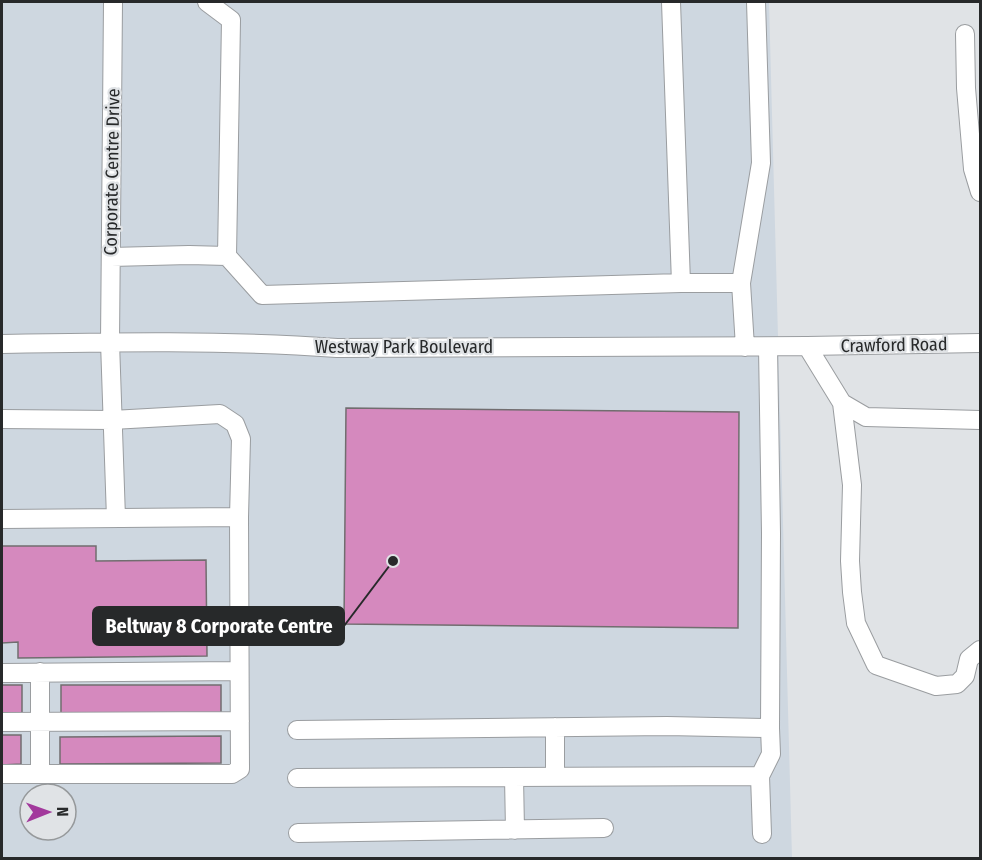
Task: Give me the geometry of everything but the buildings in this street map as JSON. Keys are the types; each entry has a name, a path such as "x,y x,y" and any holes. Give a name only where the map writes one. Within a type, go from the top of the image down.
{"street":[{"name":"Corporate Centre Drive","path":"113,2 110,342 116,518"},
{"path":"207,2 231,20 227,256 262,296 741,283"},
{"path":"671,2 681,283"},
{"path":"745,347 741,283 761,163 756,2"},
{"path":"965,34 966,88 974,169 981,192"},
{"path":"111,257 227,256"},
{"name":"Westway Park Boulevard","path":"2,344 110,342 337,348 807,346"},
{"name":"Crawford Road","path":"807,346 981,343"},
{"path":"807,346 842,403 852,485 850,561 856,623 876,665 936,686 957,684 965,676 969,659 981,650"},
{"path":"762,834 760,776 771,754 768,347"},
{"path":"842,403 866,417 981,420"},
{"path":"2,419 112,420 220,414 235,424 241,440 238,516 240,769 232,774 2,774"},
{"path":"2,519 238,516"},
{"path":"39,774 40,672"},
{"path":"2,673 239,672"},
{"path":"2,722 240,721"},
{"path":"297,730 667,726 770,728"},
{"path":"555,727 555,777"},
{"path":"297,778 760,776"},
{"path":"514,777 515,830"},
{"path":"298,833 604,828"}],"shaded area":[{"path":"2,2 769,2 792,858 2,858"}],"place":[{"name":"Beltway 8 Corporate Centre","path":"393,561"}]}
